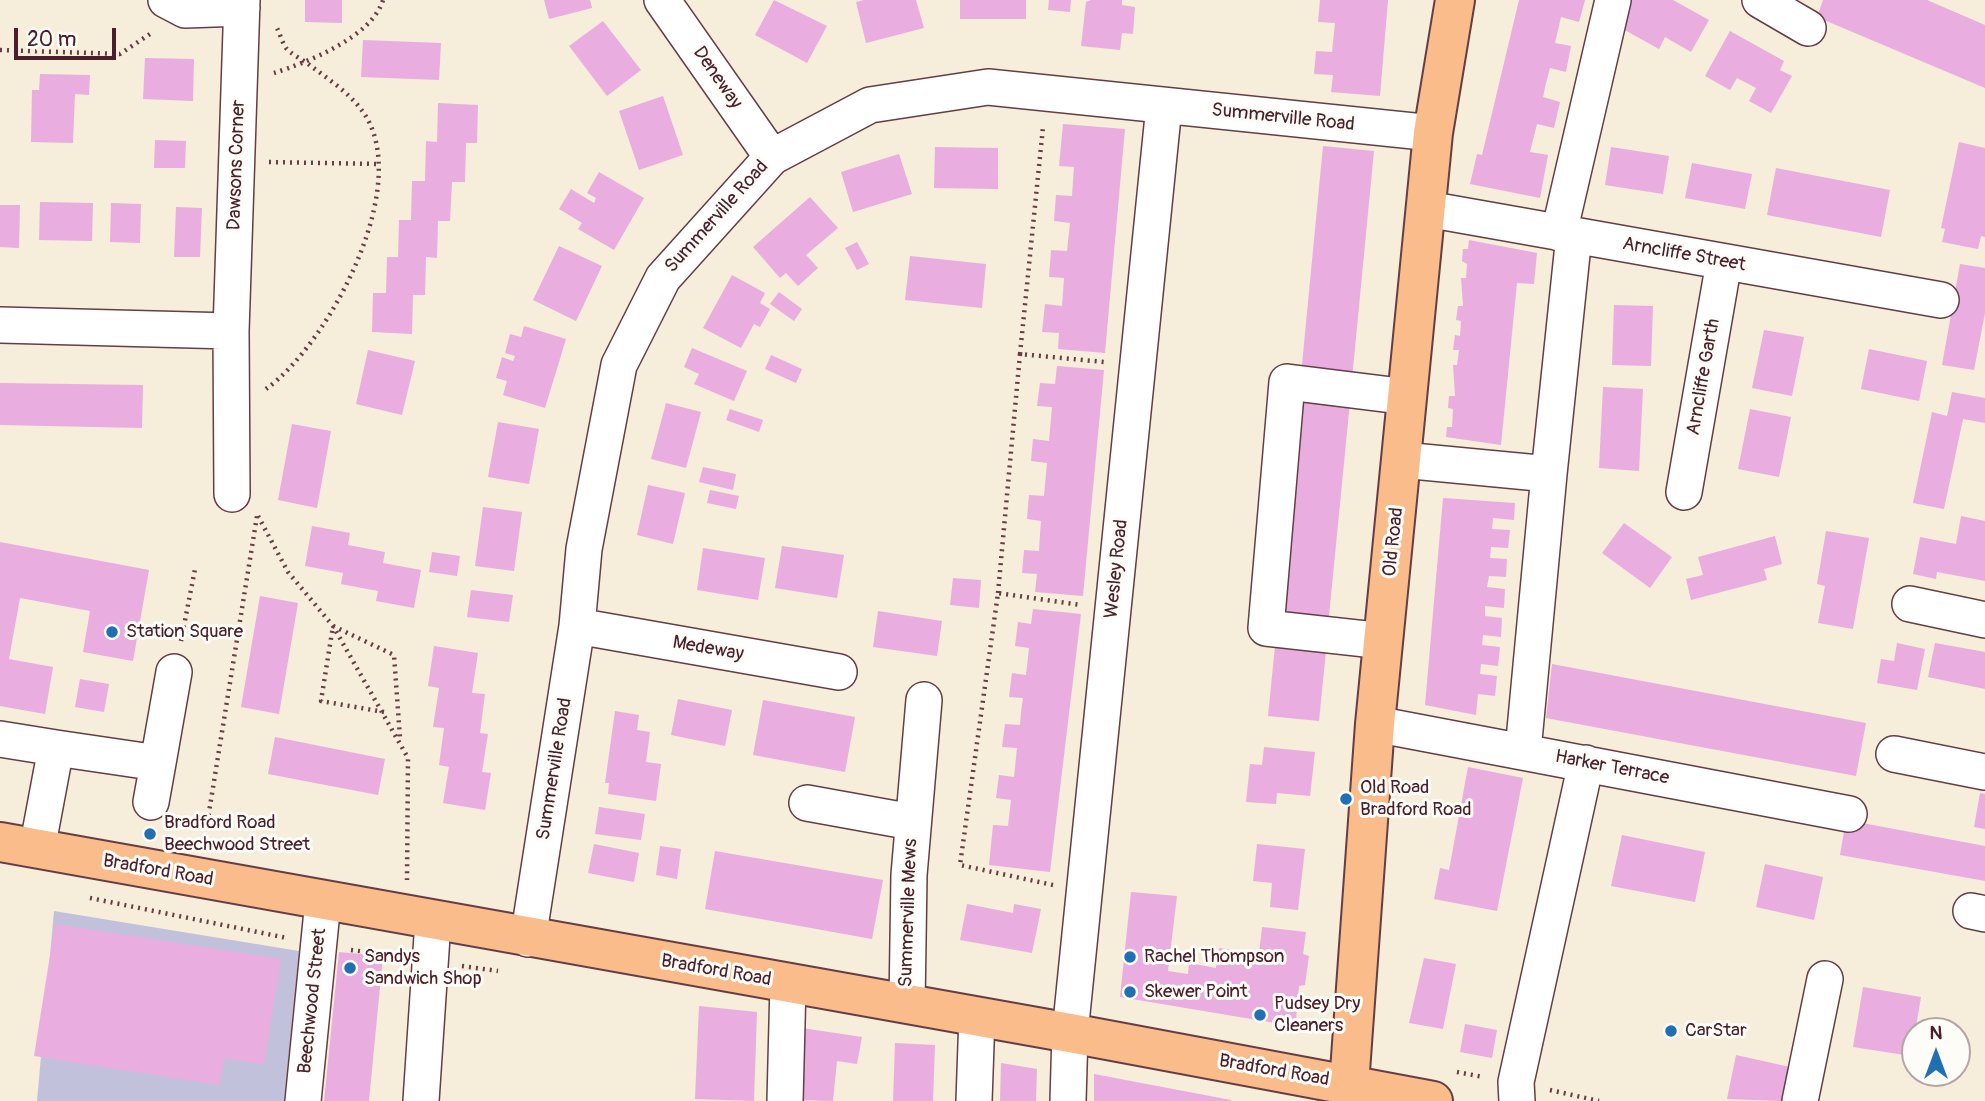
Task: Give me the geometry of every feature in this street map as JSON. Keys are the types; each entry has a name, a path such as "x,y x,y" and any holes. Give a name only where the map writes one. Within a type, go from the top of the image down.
{"main road":[{"name":"Old Road","path":"1349,1085 1375,724 1433,133 1455,0"},
{"name":"Bradford Road","path":"0,842 528,939 977,1016 1433,1101"}],"street":[{"name":"Deneway","path":"662,0 772,157"},
{"path":"1523,751 1549,474 1567,234 1613,0"},
{"path":"1760,0 1808,28"},
{"path":"176,5 242,4"},
{"name":"Dawsons Corner","path":"242,4 231,331 232,414 245,505"},
{"name":"Summerville Road","path":"528,939 577,626 584,550 619,365 663,278 772,157 870,105 988,86 1433,133"},
{"name":"Wesley Road","path":"1068,1101 1070,1033 1164,106"},
{"name":"Arncliffe Street","path":"1427,209 1941,300"},
{"name":"Arncliffe Garth","path":"1684,492 1724,262"},
{"path":"0,325 231,331"},
{"path":"1384,641 1266,628 1287,382 1408,397"},
{"path":"1402,460 1549,474"},
{"path":"1910,604 1985,620"},
{"name":"Medeway","path":"577,626 839,672"},
{"path":"151,802 174,672"},
{"name":"Summerville Mews","path":"907,1004 912,822 924,700"},
{"name":"Harker Terrace","path":"1375,724 1849,814"},
{"path":"0,739 158,763"},
{"path":"37,849 56,748"},
{"path":"1894,754 1985,772"},
{"path":"1517,1101 1516,1082 1586,763"},
{"name":"Summerville Mews","path":"807,803 912,822"},
{"name":"Beechwood Street","path":"303,1101 323,901"},
{"path":"419,918 421,1101"},
{"path":"1800,1101 1825,979"},
{"path":"785,1101 788,984"},
{"path":"974,1101 977,1016"}],"path":[{"path":"240,85 306,62 344,43 371,20 383,0"},
{"path":"0,50 120,54 176,5"},
{"path":"232,414 278,380 303,353 327,317 351,275 368,230 378,192 380,164 373,131 361,108 286,48 275,23"},
{"path":"1047,92 998,593 960,865 1084,892"},
{"path":"237,161 380,164"},
{"path":"1020,354 1138,366"},
{"path":"245,505 288,572 333,626 408,758 419,918"},
{"path":"198,878 245,505"},
{"path":"174,672 195,569"},
{"path":"998,593 1113,610"},
{"path":"333,626 320,701 384,712"},
{"path":"333,626 394,656 400,742"}],"shaded area":[{"path":"54,911 299,951 284,1101 37,1101"}],"building":[{"path":"305,0 342,0 342,23 305,22"},
{"path":"544,0 590,0 592,8 549,19"},
{"path":"774,0 827,26 807,63 755,35"},
{"path":"916,0 924,28 866,43 856,2"},
{"path":"960,0 1026,0 1026,19 960,19"},
{"path":"1049,0 1071,0 1070,12 1048,10"},
{"path":"1122,0 1122,5 1135,7 1133,34 1122,33 1120,50 1081,46 1086,2"},
{"path":"1320,0 1388,0 1380,96 1331,92 1333,75 1314,74 1316,51 1332,52 1335,23 1318,22"},
{"path":"1519,0 1585,0 1579,22 1561,17 1555,43 1571,46 1566,72 1550,68 1543,97 1560,102 1554,128 1537,124 1530,152 1548,155 1540,198 1470,184 1477,154 1482,155"},
{"path":"1632,0 1673,0 1709,20 1691,52 1665,37 1659,49 1621,28"},
{"path":"1823,0 1927,0 1985,25 1985,88 1817,17"},
{"path":"603,21 641,70 607,96 569,46"},
{"path":"1730,31 1784,61 1780,70 1792,76 1771,113 1749,101 1756,88 1737,78 1730,90 1705,76"},
{"path":"363,40 441,43 439,80 361,77"},
{"path":"145,58 194,59 193,101 143,99"},
{"path":"40,74 90,75 89,95 75,94 73,143 31,142 32,90 39,90"},
{"path":"663,96 683,155 639,170 619,111"},
{"path":"438,103 478,105 477,143 466,143 465,182 452,182 450,221 438,221 437,258 426,257 425,295 413,295 412,334 372,332 373,293 386,293 387,257 398,257 399,220 411,220 412,181 425,181 426,141 437,142"},
{"path":"1063,124 1125,129 1105,353 1058,349 1059,333 1042,332 1045,304 1062,306 1064,278 1049,277 1051,250 1067,251 1070,223 1054,221 1056,195 1072,196 1074,167 1059,166"},
{"path":"155,140 186,141 185,168 154,168"},
{"path":"1959,142 1985,148 1985,237 1981,236 1978,249 1942,242 1945,229 1941,228"},
{"path":"1323,146 1374,151 1352,379 1301,375"},
{"path":"935,147 998,148 998,189 934,188"},
{"path":"1611,147 1669,156 1663,194 1605,185"},
{"path":"899,154 912,194 853,212 841,172"},
{"path":"1692,163 1752,174 1745,209 1685,198"},
{"path":"1776,168 1890,190 1881,237 1767,215"},
{"path":"599,172 644,198 614,250 578,229 582,223 559,209 571,189 594,203 596,198 587,193"},
{"path":"810,197 838,228 806,255 818,268 798,286 786,273 780,278 753,247"},
{"path":"40,202 93,203 92,241 39,240"},
{"path":"111,203 141,204 140,243 110,242"},
{"path":"0,205 20,205 19,248 0,247"},
{"path":"176,207 202,208 200,257 174,257"},
{"path":"1469,240 1537,253 1534,284 1517,283 1501,445 1446,437 1447,427 1452,427 1453,409 1448,408 1449,396 1455,396 1453,365 1457,365 1459,350 1453,350 1455,335 1460,336 1461,321 1456,320 1458,306 1463,306 1461,278 1466,278 1467,264 1462,261 1463,249 1468,249"},
{"path":"857,242 869,264 857,270 845,248"},
{"path":"559,246 602,266 576,321 533,300"},
{"path":"910,256 986,264 982,308 905,300"},
{"path":"1960,264 1985,268 1985,313 1974,370 1942,365"},
{"path":"732,275 765,293 760,303 770,309 760,327 754,324 741,348 703,328"},
{"path":"779,292 802,309 794,321 770,304"},
{"path":"1614,305 1653,306 1651,366 1612,365"},
{"path":"524,326 566,339 545,408 503,395 507,381 496,378 502,357 513,361 515,356 505,353 510,334 521,337"},
{"path":"1764,330 1804,337 1792,396 1752,388"},
{"path":"692,348 747,371 734,401 694,384 699,374 684,367"},
{"path":"1869,349 1927,361 1919,401 1861,389"},
{"path":"368,350 415,361 402,415 356,404"},
{"path":"771,355 802,369 796,383 765,369"},
{"path":"1057,366 1104,370 1083,596 1035,592 1037,574 1022,573 1024,550 1039,551 1041,521 1027,519 1029,495 1044,496 1047,463 1031,461 1033,439 1049,441 1052,407 1037,406 1040,383 1055,384"},
{"path":"0,383 143,385 142,428 0,425"},
{"path":"1603,387 1643,389 1639,471 1599,468"},
{"path":"1952,392 1985,398 1985,423 1963,419 1944,509 1913,503 1932,412 1947,416"},
{"path":"1302,398 1350,402 1328,626 1280,622"},
{"path":"666,403 701,412 686,468 651,459"},
{"path":"730,409 763,420 759,432 726,420"},
{"path":"1750,409 1791,417 1779,477 1738,469"},
{"path":"498,422 539,429 529,484 488,477"},
{"path":"292,424 331,431 317,508 278,500"},
{"path":"703,467 736,474 733,490 699,482"},
{"path":"648,485 685,493 673,544 637,535"},
{"path":"710,490 739,496 736,509 707,503"},
{"path":"1443,498 1515,503 1514,520 1493,518 1492,529 1510,530 1508,548 1491,547 1490,558 1507,559 1506,577 1489,576 1487,587 1505,589 1504,608 1485,606 1485,616 1502,618 1501,637 1483,635 1482,645 1500,647 1498,666 1481,664 1480,674 1497,676 1495,696 1478,694 1476,715 1425,705"},
{"path":"483,507 522,512 514,571 475,566"},
{"path":"1961,516 1985,521 1985,581 1937,572 1936,579 1913,574 1920,537 1956,544"},
{"path":"1624,523 1672,557 1650,588 1602,553"},
{"path":"312,526 350,533 348,545 385,552 383,563 421,570 414,608 376,601 378,591 341,584 343,573 305,566"},
{"path":"1826,531 1869,538 1853,629 1818,623 1825,586 1817,584"},
{"path":"1775,536 1782,564 1764,569 1767,580 1691,600 1686,579 1703,575 1698,557"},
{"name":"Station Square","path":"0,542 149,570 133,661 83,652 90,611 20,598 9,659 53,667 45,714 0,706"},
{"path":"782,546 844,555 837,598 775,588"},
{"path":"703,548 765,558 758,600 697,590"},
{"path":"432,552 460,556 457,576 429,572"},
{"path":"953,578 981,580 979,608 950,605"},
{"path":"471,590 513,595 509,622 467,617"},
{"path":"260,596 298,603 279,714 241,707"},
{"path":"1033,609 1081,614 1050,872 989,865 993,825 1008,826 1011,800 996,798 999,775 1014,777 1017,748 1002,747 1005,724 1020,725 1023,698 1009,697 1012,673 1026,675 1029,648 1015,646 1018,622 1031,624"},
{"path":"878,611 942,621 937,656 873,647"},
{"path":"1276,636 1327,641 1319,721 1268,716"},
{"path":"1897,643 1925,649 1917,690 1877,683 1881,659 1894,661"},
{"path":"1935,643 1985,652 1985,689 1928,677"},
{"path":"434,646 478,653 472,693 485,694 480,733 488,734 482,772 491,773 485,810 443,803 449,767 439,765 444,728 433,727 439,688 428,686"},
{"path":"1552,664 1866,723 1856,776 1546,718"},
{"path":"80,679 109,684 104,712 75,707"},
{"path":"678,699 732,710 725,746 671,735"},
{"path":"763,700 855,717 845,772 753,755"},
{"path":"615,711 639,715 637,730 650,732 646,762 661,764 656,801 608,794 609,783 605,783"},
{"path":"275,737 385,759 378,795 268,774"},
{"path":"1264,747 1315,752 1310,796 1277,793 1276,804 1246,802 1250,764 1262,765"},
{"path":"1468,767 1523,778 1497,911 1434,899 1440,868 1449,870"},
{"path":"1980,793 1985,794 1985,829 1974,827"},
{"path":"599,807 645,814 641,840 595,834"},
{"path":"1846,820 1985,846 1985,881 1840,855"},
{"path":"1622,835 1705,852 1695,902 1611,886"},
{"path":"594,844 639,853 634,882 588,873"},
{"path":"1257,844 1305,849 1298,910 1270,907 1272,883 1253,881"},
{"path":"660,846 681,849 677,879 656,875"},
{"path":"715,851 883,880 872,939 705,909"},
{"path":"1765,864 1823,877 1814,920 1756,907"},
{"path":"1131,892 1177,896 1168,971 1188,974 1189,963 1216,968 1219,948 1259,954 1262,927 1306,932 1303,954 1309,956 1305,985 1299,986 1296,1019 1287,1025 1120,997"},
{"path":"967,904 1013,913 1014,904 1041,909 1032,953 960,940"},
{"path":"55,924 281,959 264,1064 224,1058 219,1085 34,1056"},
{"path":"339,952 383,956 369,1101 324,1101"},
{"path":"1424,958 1456,964 1443,1029 1409,1023"},
{"path":"1863,987 1921,997 1918,1017 1901,1017 1901,1054 1853,1047"},
{"path":"699,1006 757,1012 754,1101 695,1099"},
{"path":"1465,1024 1497,1030 1492,1058 1460,1052"},
{"path":"802,1028 862,1037 857,1064 837,1061 833,1101 798,1100"},
{"path":"895,1043 935,1045 933,1101 893,1101"},
{"path":"1736,1055 1790,1067 1782,1101 1727,1099"},
{"path":"1001,1063 1037,1069 1036,1101 1000,1101"},
{"path":"1094,1074 1231,1100 1231,1101 1094,1101"}],"place":[{"name":"Station Square","path":"112,632"},
{"name":"Old Road Bradford Road","path":"1346,799"},
{"name":"Bradford Road Beechwood Street","path":"150,834"},
{"name":"Rachel Thompson","path":"1130,957"},
{"name":"Sandys Sandwich Shop","path":"350,968"},
{"name":"Skewer Point","path":"1130,992"},
{"name":"Pudsey Dry Cleaners","path":"1260,1015"},
{"name":"CarStar","path":"1671,1031"}]}
